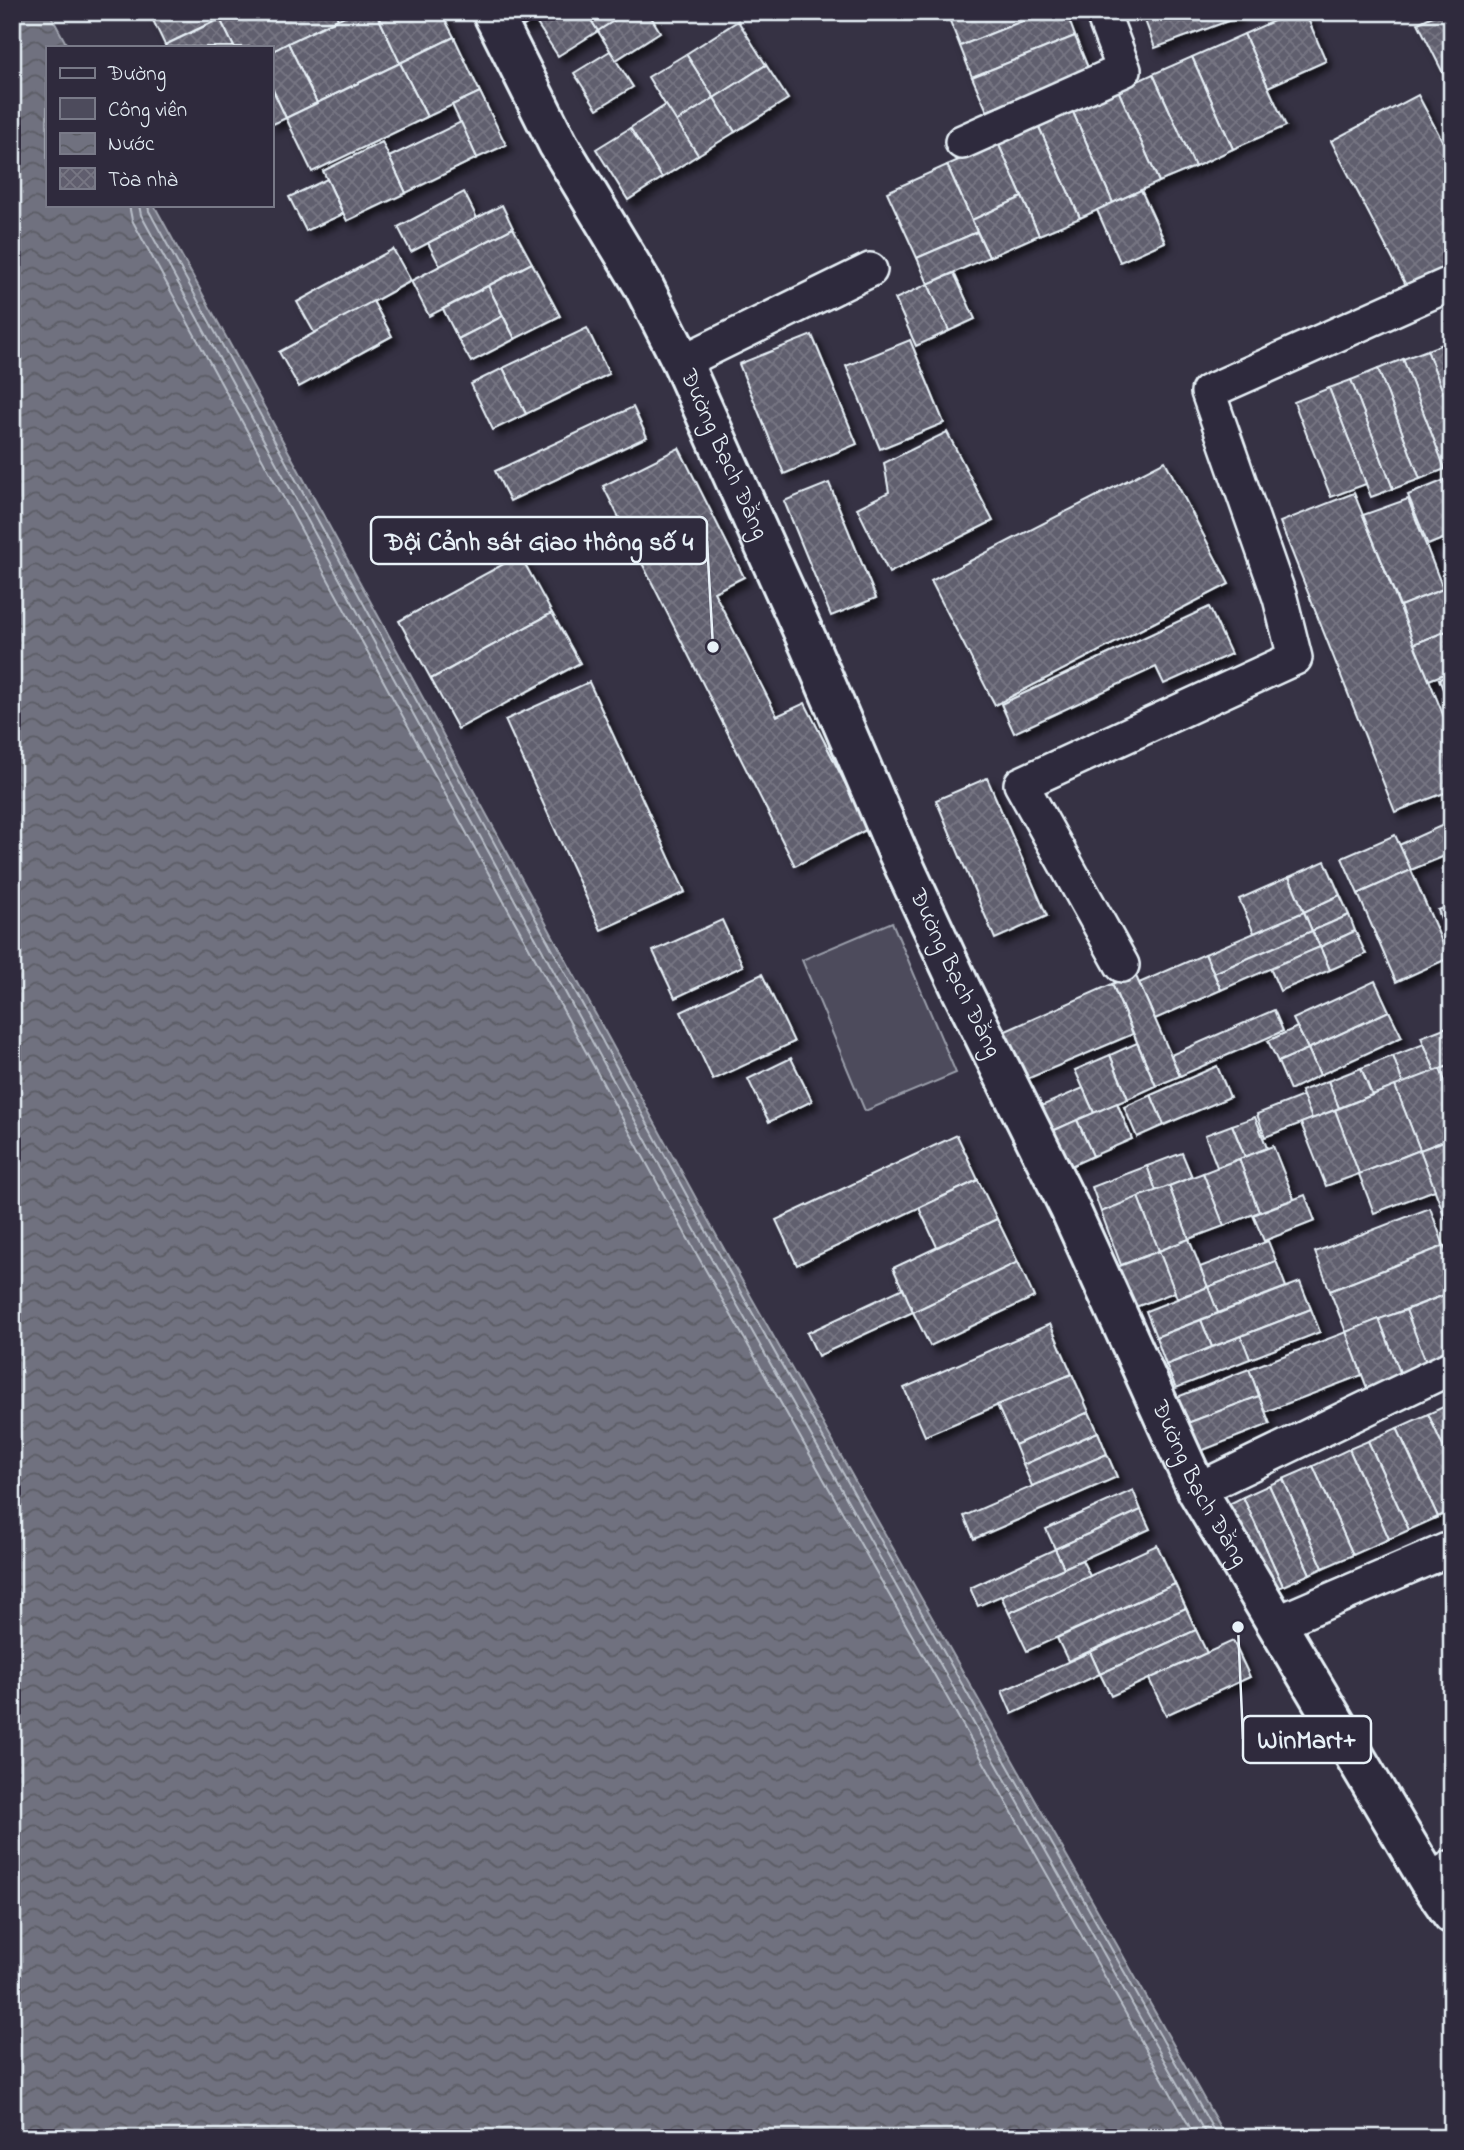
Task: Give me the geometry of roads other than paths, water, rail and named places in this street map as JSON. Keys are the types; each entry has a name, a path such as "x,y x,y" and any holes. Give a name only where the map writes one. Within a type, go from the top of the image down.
{"street":[{"name":"Đường Bạch Đằng","path":"492,12 558,144 643,285 682,362 810,647 898,853 962,991 1069,1207 1197,1490 1277,1623 1441,1874 1452,1914"},
{"path":"962,142 1125,70 1102,12"},
{"path":"682,362 870,270"},
{"path":"1122,965 1021,784 1295,658 1280,598 1208,392 1452,283"},
{"path":"1197,1490 1452,1367"},
{"path":"1277,1623 1452,1548"}],"water":[{"path":"12,12 49,12 67,46 46,46 46,206 155,206 710,1224 1226,2138 12,2138"}],"place":[{"name":"Đội Cảnh sát Giao thông số 4","path":"713,647"},
{"name":"WinMart+","path":"1238,1627"}]}
